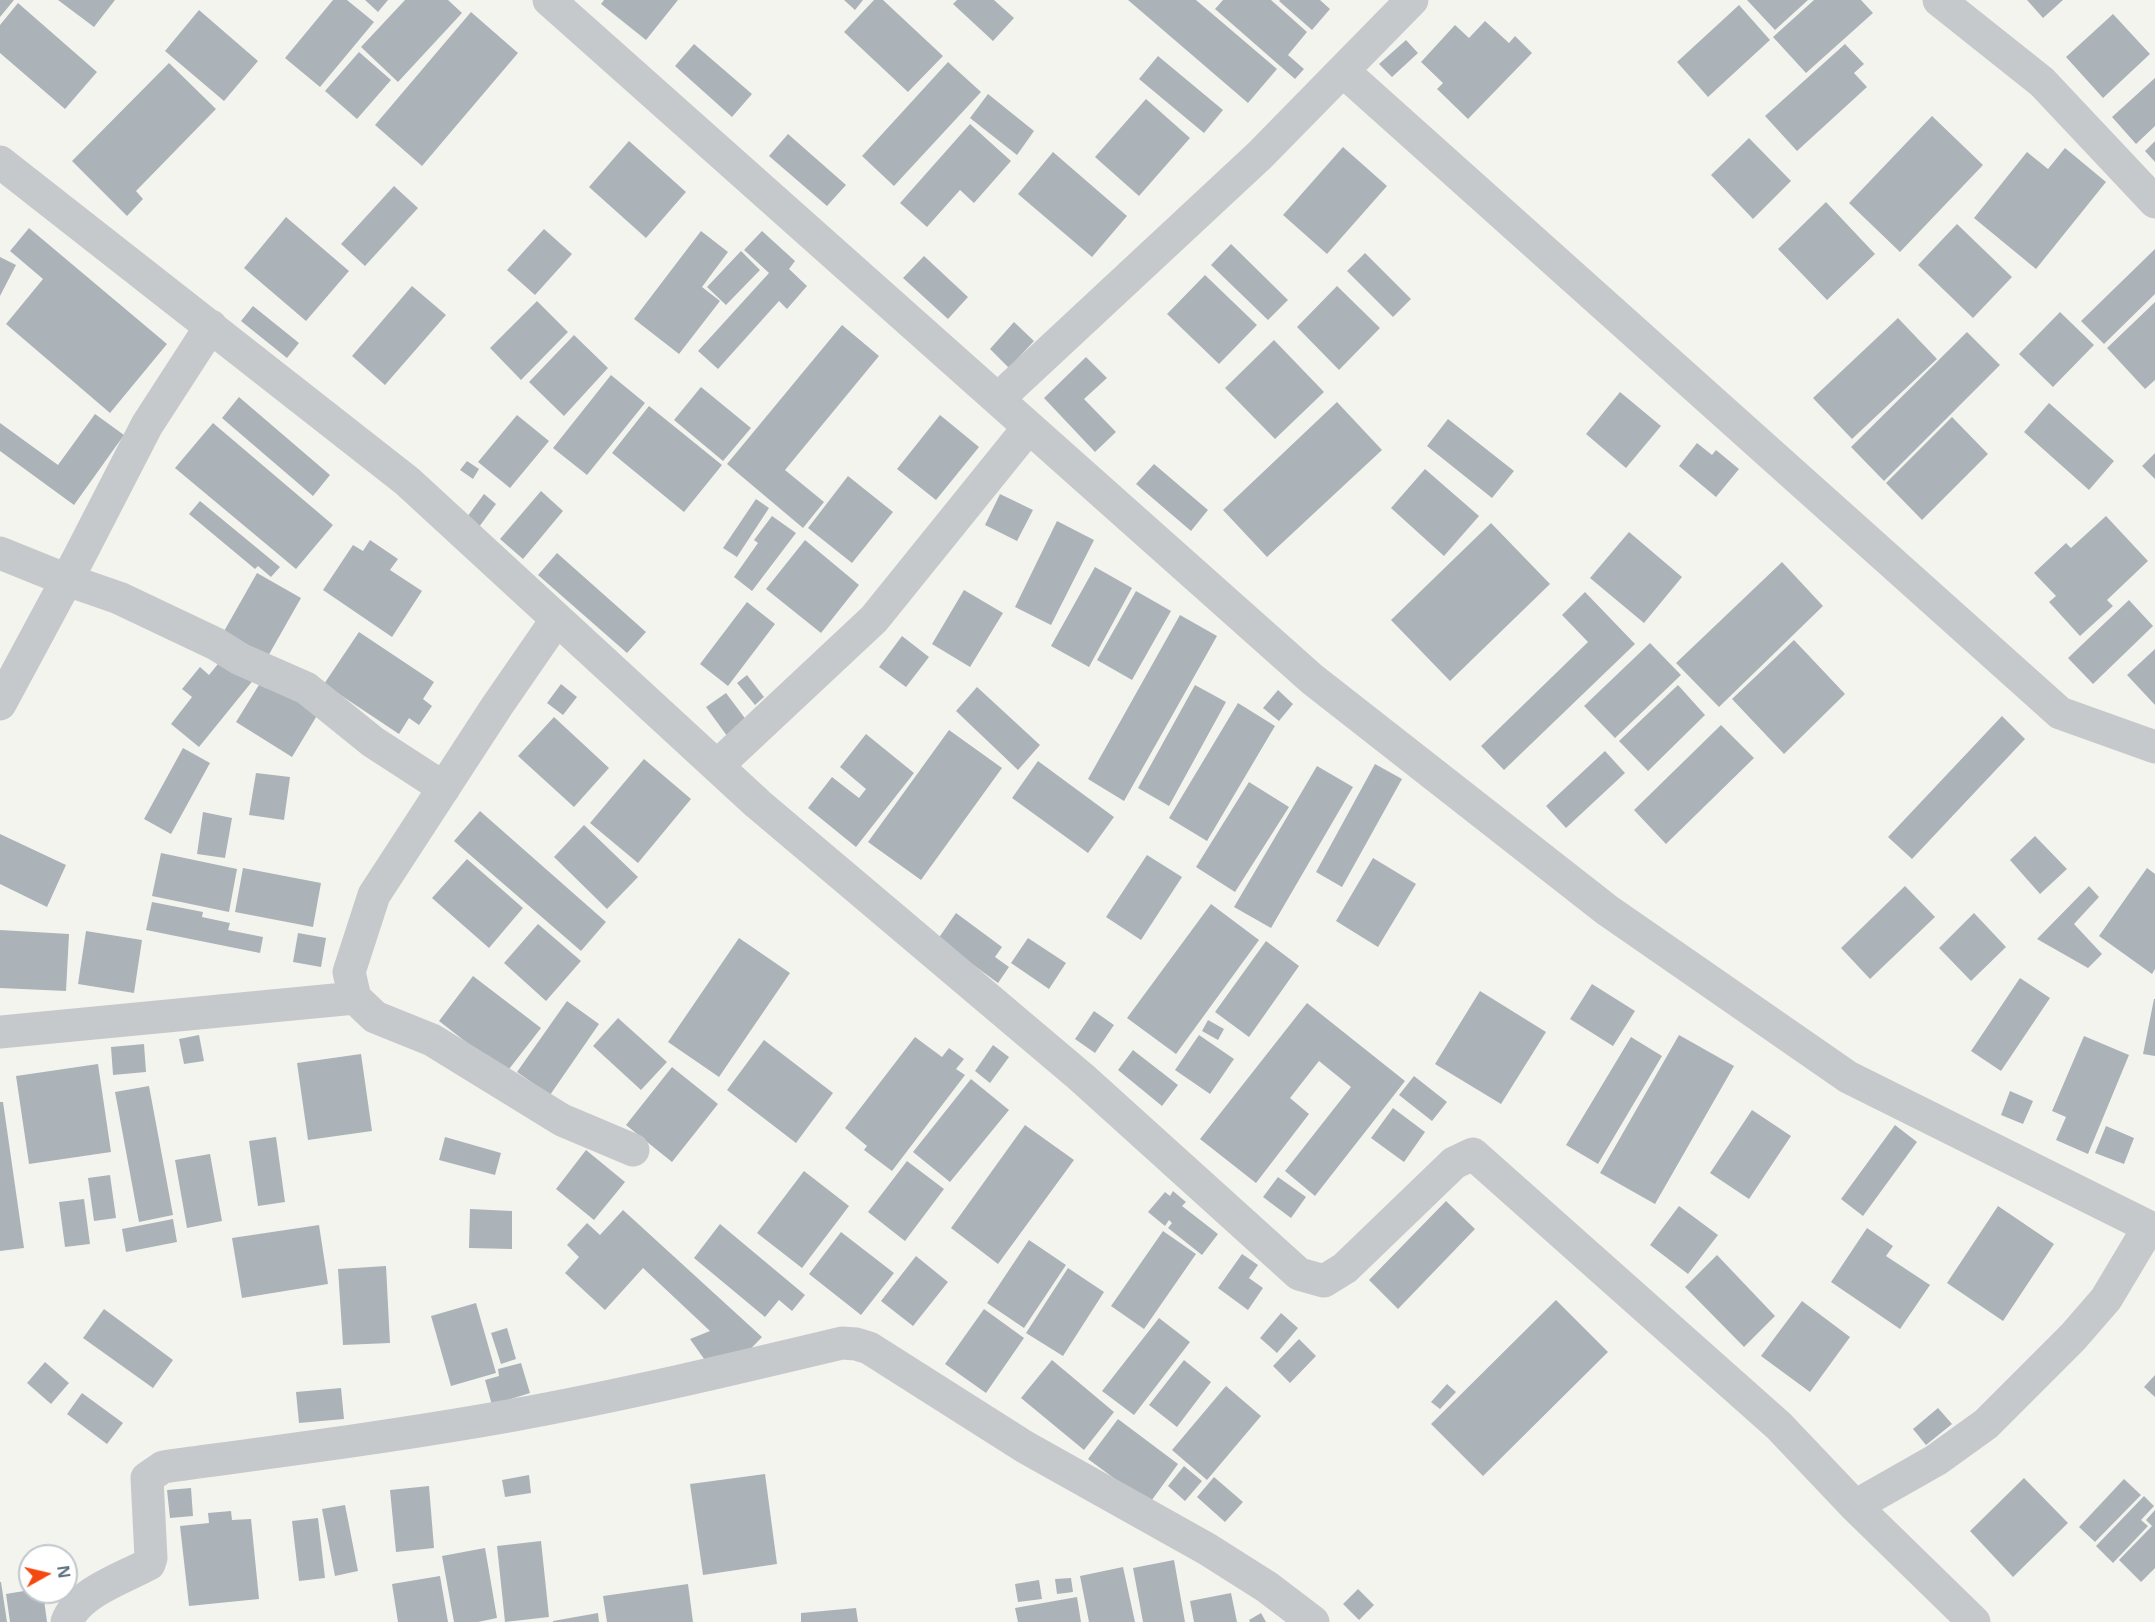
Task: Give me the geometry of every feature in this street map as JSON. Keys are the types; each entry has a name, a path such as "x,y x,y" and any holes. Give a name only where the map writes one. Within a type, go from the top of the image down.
{"street":[{"path":"549,0 1312,680 1607,910 1848,1077 2152,1228 2106,1299 2073,1337 1986,1424 1936,1460 1855,1506"},
{"path":"998,399 1260,155 1412,0"},
{"path":"1938,0 2042,82 2155,202"},
{"path":"1343,71 2060,713 2155,747"},
{"path":"0,162 407,481 758,804 1081,1077 1299,1274 1324,1281 1345,1268 1454,1163 1473,1154 1779,1426 1855,1506 1974,1622"},
{"path":"0,704 147,425 211,326"},
{"path":"717,766 874,619 1029,427"},
{"path":"0,553 119,598 216,644 240,659 306,688 374,742 444,788"},
{"path":"557,619 497,705 374,895 349,972 355,998 375,1017 432,1040 562,1120 633,1150"},
{"path":"0,1032 355,998"},
{"path":"67,1622 71,1611 84,1598 149,1564 151,1558 147,1478 163,1467 341,1443 514,1415 706,1375 842,1343 869,1348 1025,1447 1217,1556 1267,1587 1313,1622"}],"building":[{"path":"0,0 14,0 0,17"},
{"path":"58,0 115,0 94,27"},
{"path":"333,0 347,0 374,22 320,87 285,58"},
{"path":"365,0 388,0 378,12"},
{"path":"405,0 448,0 462,13 398,82 361,47"},
{"path":"604,0 678,0 646,40 601,4"},
{"path":"844,0 863,0 855,10"},
{"path":"874,0 883,0 943,56 908,92 844,32"},
{"path":"957,0 994,0 1014,18 993,41 953,4"},
{"path":"1128,0 1196,0 1277,69 1248,103"},
{"path":"1223,0 1271,0 1307,32 1288,55 1304,69 1295,79 1215,9"},
{"path":"1280,0 1320,0 1330,9 1312,30"},
{"path":"1747,0 1808,0 1775,30"},
{"path":"1814,0 1861,0 1873,13 1806,73 1773,37"},
{"path":"2027,0 2063,0 2043,18"},
{"path":"18,3 97,72 65,109 0,53 0,25"},
{"path":"1739,5 1770,40 1708,97 1677,62"},
{"path":"199,10 258,61 224,101 165,51"},
{"path":"471,12 518,53 422,166 375,125"},
{"path":"2113,14 2150,54 2103,98 2066,57"},
{"path":"1485,21 1509,43 1515,36 1532,53 1468,119 1437,89 1443,83 1421,62 1455,25 1469,38"},
{"path":"1406,40 1418,53 1392,77 1379,64"},
{"path":"694,44 752,94 732,117 675,66"},
{"path":"1845,44 1864,64 1854,73 1867,87 1797,151 1765,116"},
{"path":"359,52 391,80 357,119 325,91"},
{"path":"1158,56 1223,110 1204,133 1139,79"},
{"path":"948,62 981,92 894,186 862,156"},
{"path":"169,63 216,109 136,191 143,199 127,216 72,161"},
{"path":"2155,78 2155,126 2136,144 2112,117"},
{"path":"988,94 1034,131 1017,155 970,118"},
{"path":"1146,99 1190,138 1139,196 1095,157"},
{"path":"1932,116 1983,165 1900,252 1849,203"},
{"path":"970,124 1011,161 974,203 960,190 927,227 900,203"},
{"path":"788,134 846,185 827,206 769,156"},
{"path":"1749,138 1791,181 1753,219 1711,175"},
{"path":"629,141 686,192 646,238 589,187"},
{"path":"2155,141 2155,162 2145,151"},
{"path":"1343,147 1387,186 1327,254 1283,215"},
{"path":"2065,148 2106,182 2036,269 1974,218 2027,152 2048,169"},
{"path":"1053,152 1127,216 1092,257 1018,194"},
{"path":"394,186 418,208 365,266 341,244"},
{"path":"1826,202 1875,254 1827,300 1778,249"},
{"path":"286,217 349,271 306,321 244,268"},
{"path":"1957,224 2012,277 1973,318 1918,265"},
{"path":"29,228 167,344 110,413 6,324 43,279 10,251"},
{"path":"544,229 572,254 535,295 507,270"},
{"path":"701,231 728,252 702,287 720,301 679,354 634,319"},
{"path":"762,231 795,261 789,269 807,286 787,309 779,301 718,369 698,351 769,273 744,250"},
{"path":"1231,244 1288,300 1268,320 1211,265"},
{"path":"2155,249 2155,294 2104,344 2081,321"},
{"path":"741,251 760,270 726,305 707,287"},
{"path":"1365,253 1411,299 1393,317 1347,271"},
{"path":"924,256 968,297 948,319 903,278"},
{"path":"0,257 16,265 0,296"},
{"path":"1205,275 1257,325 1219,364 1167,314"},
{"path":"412,286 446,315 385,385 352,356"},
{"path":"1337,286 1380,328 1339,370 1297,327"},
{"path":"537,301 568,332 521,380 490,348"},
{"path":"2155,302 2155,380 2145,389 2107,348"},
{"path":"253,306 299,343 287,358 241,321"},
{"path":"2060,312 2094,345 2053,387 2019,354"},
{"path":"1898,318 1937,359 1852,439 1813,398"},
{"path":"1014,322 1034,341 1009,368 990,349"},
{"path":"842,325 879,356 785,470 824,502 803,528 727,464"},
{"path":"1967,332 2000,365 1884,481 1851,447"},
{"path":"574,335 608,368 564,416 529,382"},
{"path":"1274,340 1324,392 1275,439 1225,388"},
{"path":"1086,357 1107,378 1084,399 1116,432 1095,452 1044,398"},
{"path":"611,375 645,403 587,475 553,448"},
{"path":"701,387 751,428 723,461 674,420"},
{"path":"1620,392 1661,426 1626,468 1586,434"},
{"path":"239,397 330,475 313,496 222,418"},
{"path":"1337,402 1382,450 1267,557 1223,510"},
{"path":"2049,403 2114,461 2089,490 2024,432"},
{"path":"649,406 722,465 684,512 612,453"},
{"path":"95,414 124,435 74,505 0,451 0,423 58,465"},
{"path":"517,415 549,441 510,488 478,462"},
{"path":"940,415 979,447 936,500 897,469"},
{"path":"1952,417 1988,454 1922,520 1886,483"},
{"path":"1448,419 1514,471 1492,498 1427,446"},
{"path":"213,423 333,525 296,569 175,468"},
{"path":"1697,443 1712,455 1716,450 1739,469 1716,497 1679,466"},
{"path":"2155,453 2155,479 2142,466"},
{"path":"467,461 479,469 473,479 460,470"},
{"path":"1154,464 1208,510 1191,531 1136,484"},
{"path":"1425,469 1479,516 1444,556 1391,508"},
{"path":"848,476 893,512 852,563 808,528"},
{"path":"541,491 563,511 523,559 500,539"},
{"path":"484,494 496,504 479,527 467,517"},
{"path":"1000,494 1033,510 1017,541 985,525"},
{"path":"756,499 769,508 737,557 723,548"},
{"path":"200,501 280,567 271,577 258,566 255,569 189,514"},
{"path":"772,516 796,533 752,591 734,577 758,543 754,540"},
{"path":"2106,516 2148,561 2107,600 2113,606 2080,636 2049,602 2056,596 2034,573 2066,543 2071,548"},
{"path":"1057,521 1094,540 1051,625 1015,607"},
{"path":"1491,523 1550,584 1450,681 1391,620"},
{"path":"1629,532 1682,577 1644,623 1590,578"},
{"path":"370,540 398,559 390,570 422,591 392,637 323,590 353,545 363,551"},
{"path":"805,540 859,585 821,633 766,589"},
{"path":"557,553 646,632 627,653 538,575"},
{"path":"1782,562 1823,606 1719,707 1676,663"},
{"path":"1095,567 1132,588 1089,667 1051,646"},
{"path":"257,573 301,598 263,665 219,640"},
{"path":"964,590 1003,613 970,667 932,644"},
{"path":"1136,591 1171,611 1132,680 1097,660"},
{"path":"1585,592 1635,644 1504,770 1481,746 1588,642 1562,615"},
{"path":"2129,600 2153,626 2093,684 2068,658"},
{"path":"747,602 775,624 728,686 700,664"},
{"path":"1180,615 1217,636 1124,801 1088,779"},
{"path":"359,632 434,682 423,699 432,706 419,725 409,718 399,734 324,684"},
{"path":"902,636 929,657 906,687 879,667"},
{"path":"1794,640 1845,694 1784,754 1732,699"},
{"path":"1650,643 1681,675 1615,738 1584,706"},
{"path":"2155,649 2155,705 2127,675"},
{"path":"226,654 255,678 199,747 171,724 192,697 182,689 200,667 209,675"},
{"path":"747,675 764,697 755,705 737,683"},
{"path":"262,680 318,714 292,757 236,722"},
{"path":"561,684 577,697 563,715 547,703"},
{"path":"1195,685 1226,702 1169,806 1138,788"},
{"path":"1678,685 1705,715 1648,771 1619,741"},
{"path":"977,687 1040,745 1018,770 956,711"},
{"path":"1278,690 1293,704 1279,721 1263,708"},
{"path":"726,693 750,725 730,740 706,707"},
{"path":"1238,703 1275,726 1207,841 1169,818"},
{"path":"2002,716 2025,739 1912,859 1888,837"},
{"path":"554,717 609,768 574,807 518,756"},
{"path":"1721,725 1754,758 1666,844 1634,810"},
{"path":"949,730 1002,768 921,880 868,842"},
{"path":"866,734 914,773 856,847 808,808 832,777 859,798 866,789 840,767"},
{"path":"183,748 210,763 171,834 144,819"},
{"path":"1605,751 1625,773 1566,828 1546,806"},
{"path":"644,759 691,799 638,863 590,823"},
{"path":"1038,761 1114,817 1088,853 1012,798"},
{"path":"1375,764 1402,779 1342,887 1316,872"},
{"path":"1317,766 1353,787 1271,928 1234,907"},
{"path":"256,773 290,777 284,820 249,815"},
{"path":"1249,782 1289,807 1235,892 1196,867"},
{"path":"480,811 606,922 581,951 454,841"},
{"path":"203,812 232,818 225,858 197,854"},
{"path":"584,825 638,877 607,909 554,857"},
{"path":"0,834 66,865 47,907 0,884"},
{"path":"2035,836 2067,869 2040,894 2010,860"},
{"path":"161,853 237,869 229,912 152,896"},
{"path":"1147,855 1182,877 1141,940 1106,917"},
{"path":"1373,858 1416,884 1378,947 1336,921"},
{"path":"467,859 523,908 489,948 432,898"},
{"path":"243,868 321,883 313,927 235,912"},
{"path":"2147,868 2155,874 2155,969 2152,974 2099,936"},
{"path":"1905,886 1935,917 1870,979 1841,948"},
{"path":"2089,886 2099,897 2074,924 2102,954 2088,968 2037,939"},
{"path":"152,902 203,912 202,917 230,923 228,930 263,937 260,953 146,930"},
{"path":"1211,904 1259,940 1176,1054 1127,1018"},
{"path":"956,913 1002,947 995,957 1009,967 998,983 938,939"},
{"path":"1974,913 2006,947 1971,981 1939,948"},
{"path":"538,924 581,961 546,1001 504,963"},
{"path":"0,930 69,934 66,991 0,988"},
{"path":"86,931 142,940 134,993 78,984"},
{"path":"298,933 326,938 321,967 293,962"},
{"path":"739,938 790,973 719,1077 668,1042"},
{"path":"1028,938 1066,963 1049,989 1011,963"},
{"path":"1266,941 1299,966 1249,1037 1215,1012"},
{"path":"473,976 541,1028 506,1073 439,1021"},
{"path":"2020,978 2050,998 2001,1071 1971,1051"},
{"path":"1592,984 1635,1011 1613,1046 1570,1019"},
{"path":"1480,991 1546,1032 1501,1104 1435,1064"},
{"path":"2155,999 2155,1056 2143,1054"},
{"path":"567,1001 599,1024 550,1095 517,1072"},
{"path":"1307,1003 1405,1081 1315,1196 1285,1171 1351,1087 1319,1061 1290,1098 1309,1114 1256,1183 1200,1139"},
{"path":"1094,1011 1114,1025 1095,1053 1075,1039"},
{"path":"618,1018 667,1062 641,1090 593,1046"},
{"path":"1208,1020 1224,1029 1218,1040 1202,1031"},
{"path":"199,1035 204,1061 184,1064 179,1039"},
{"path":"1199,1035 1234,1059 1210,1094 1175,1070"},
{"path":"1679,1035 1734,1066 1655,1204 1600,1173"},
{"path":"2084,1036 2129,1055 2088,1154 2056,1140 2066,1117 2052,1111"},
{"path":"915,1037 942,1057 949,1048 964,1059 956,1069 965,1075 892,1171 864,1150 867,1146 845,1128"},
{"path":"1631,1037 1662,1056 1598,1164 1566,1145"},
{"path":"764,1040 833,1093 796,1143 727,1090"},
{"path":"144,1044 146,1072 113,1075 111,1047"},
{"path":"993,1045 1009,1057 990,1083 975,1071"},
{"path":"1133,1050 1178,1085 1162,1106 1118,1070"},
{"path":"361,1054 372,1131 308,1140 297,1063"},
{"path":"98,1064 111,1152 29,1164 16,1076"},
{"path":"672,1067 718,1104 672,1162 626,1125"},
{"path":"1414,1076 1447,1102 1432,1121 1399,1095"},
{"path":"971,1079 1009,1110 950,1182 913,1152"},
{"path":"149,1086 173,1215 139,1222 115,1092"},
{"path":"2010,1091 2033,1101 2023,1124 2001,1115"},
{"path":"0,1102 3,1102 24,1248 0,1251"},
{"path":"1393,1108 1425,1132 1404,1162 1371,1138"},
{"path":"1752,1110 1791,1136 1749,1199 1710,1173"},
{"path":"1025,1125 1074,1160 998,1264 951,1228"},
{"path":"1895,1125 1917,1142 1863,1216 1841,1199"},
{"path":"2106,1126 2134,1138 2124,1164 2095,1153"},
{"path":"276,1137 285,1202 258,1206 249,1141"},
{"path":"445,1137 501,1153 495,1175 439,1160"},
{"path":"586,1150 625,1182 594,1220 556,1189"},
{"path":"210,1154 222,1221 187,1228 175,1160"},
{"path":"907,1161 944,1189 905,1241 868,1212"},
{"path":"804,1171 849,1206 802,1268 757,1233"},
{"path":"110,1175 116,1218 94,1221 88,1178"},
{"path":"1278,1177 1306,1197 1291,1218 1263,1197"},
{"path":"1173,1191 1186,1202 1182,1206 1218,1234 1202,1255 1168,1228 1172,1223 1169,1220 1165,1226 1148,1212 1165,1192 1170,1196"},
{"path":"84,1199 90,1244 65,1247 59,1202"},
{"path":"1446,1201 1475,1229 1398,1309 1369,1280"},
{"path":"1679,1206 1718,1235 1688,1274 1650,1245"},
{"path":"1998,1206 2054,1244 2003,1321 1947,1283"},
{"path":"470,1209 512,1211 512,1249 469,1248"},
{"path":"623,1210 762,1337 741,1359 709,1366 690,1339 710,1331 643,1268 605,1310 565,1273 579,1257 567,1245 587,1223 600,1235"},
{"path":"173,1219 177,1242 126,1252 122,1229"},
{"path":"720,1224 805,1295 792,1311 779,1300 765,1317 694,1258"},
{"path":"319,1225 328,1284 242,1298 232,1238"},
{"path":"1867,1228 1893,1246 1886,1256 1930,1285 1900,1329 1831,1282"},
{"path":"1163,1231 1196,1254 1144,1329 1111,1306"},
{"path":"841,1232 894,1273 861,1315 809,1274"},
{"path":"1029,1240 1066,1265 1024,1328 987,1303"},
{"path":"1242,1254 1258,1265 1249,1278 1263,1288 1248,1310 1218,1288"},
{"path":"1717,1255 1775,1316 1744,1347 1685,1287"},
{"path":"916,1256 948,1282 913,1326 881,1301"},
{"path":"386,1266 390,1343 343,1345 338,1269"},
{"path":"1068,1268 1104,1292 1063,1356 1026,1333"},
{"path":"1556,1300 1608,1352 1483,1476 1431,1424"},
{"path":"1802,1301 1850,1337 1810,1392 1761,1356"},
{"path":"476,1303 496,1373 451,1386 431,1316"},
{"path":"104,1309 173,1360 153,1388 83,1338"},
{"path":"984,1309 1024,1338 986,1393 945,1364"},
{"path":"1281,1313 1298,1328 1277,1353 1260,1338"},
{"path":"1159,1318 1190,1342 1134,1415 1102,1391"},
{"path":"507,1328 516,1359 501,1364 491,1333"},
{"path":"1299,1339 1316,1356 1290,1383 1273,1366"},
{"path":"1052,1360 1114,1412 1084,1450 1021,1398"},
{"path":"1184,1360 1211,1382 1177,1427 1149,1405"},
{"path":"45,1362 69,1383 51,1404 27,1383"},
{"path":"521,1363 530,1393 492,1405 485,1380 499,1376 498,1369"},
{"path":"2155,1375 2155,1397 2144,1387"},
{"path":"1447,1384 1456,1392 1440,1409 1431,1402"},
{"path":"1226,1386 1261,1416 1207,1480 1172,1450"},
{"path":"341,1388 344,1419 299,1423 296,1392"},
{"path":"82,1393 123,1423 107,1444 67,1414"},
{"path":"1938,1408 1952,1424 1926,1445 1913,1429"},
{"path":"1118,1419 1178,1464 1149,1504 1088,1459"},
{"path":"1184,1466 1202,1481 1185,1501 1168,1486"},
{"path":"765,1474 777,1564 703,1575 690,1484"},
{"path":"529,1475 531,1493 505,1497 502,1480"},
{"path":"1214,1477 1243,1502 1225,1522 1197,1497"},
{"path":"2024,1478 2068,1523 2013,1577 1970,1531"},
{"path":"2124,1479 2141,1495 2095,1542 2079,1527"},
{"path":"429,1486 434,1548 396,1552 390,1490"},
{"path":"191,1488 193,1516 170,1518 167,1490"},
{"path":"2144,1496 2154,1506 2141,1520 2148,1526 2113,1563 2096,1546"},
{"path":"345,1505 358,1571 335,1576 322,1509"},
{"path":"2155,1510 2155,1568 2141,1582 2119,1560 2152,1526 2146,1520"},
{"path":"231,1511 232,1520 251,1519 259,1599 189,1606 180,1526 209,1523 208,1513"},
{"path":"318,1518 325,1578 299,1581 292,1521"},
{"path":"541,1541 549,1617 505,1622 497,1546"},
{"path":"485,1548 497,1618 478,1622 454,1622 442,1556"},
{"path":"1174,1560 1185,1622 1143,1622 1133,1568"},
{"path":"1123,1567 1135,1622 1089,1622 1080,1576"},
{"path":"440,1576 448,1622 398,1622 392,1584"},
{"path":"1071,1578 1073,1592 1057,1594 1055,1579"},
{"path":"1039,1580 1042,1599 1018,1602 1015,1584"},
{"path":"1,1582 7,1622 0,1622"},
{"path":"688,1584 693,1622 607,1622 603,1596"},
{"path":"1358,1589 1374,1605 1359,1620 1343,1604"},
{"path":"18,1592 18,1604 45,1604 47,1622 10,1622 6,1594"},
{"path":"1231,1593 1237,1622 1194,1622 1190,1601"},
{"path":"1077,1597 1081,1622 1018,1622 1015,1608"},
{"path":"856,1608 858,1622 801,1622 801,1613"},
{"path":"598,1613 599,1622 553,1622 553,1621"},
{"path":"1261,1613 1266,1622 1250,1622 1249,1620"}]}
